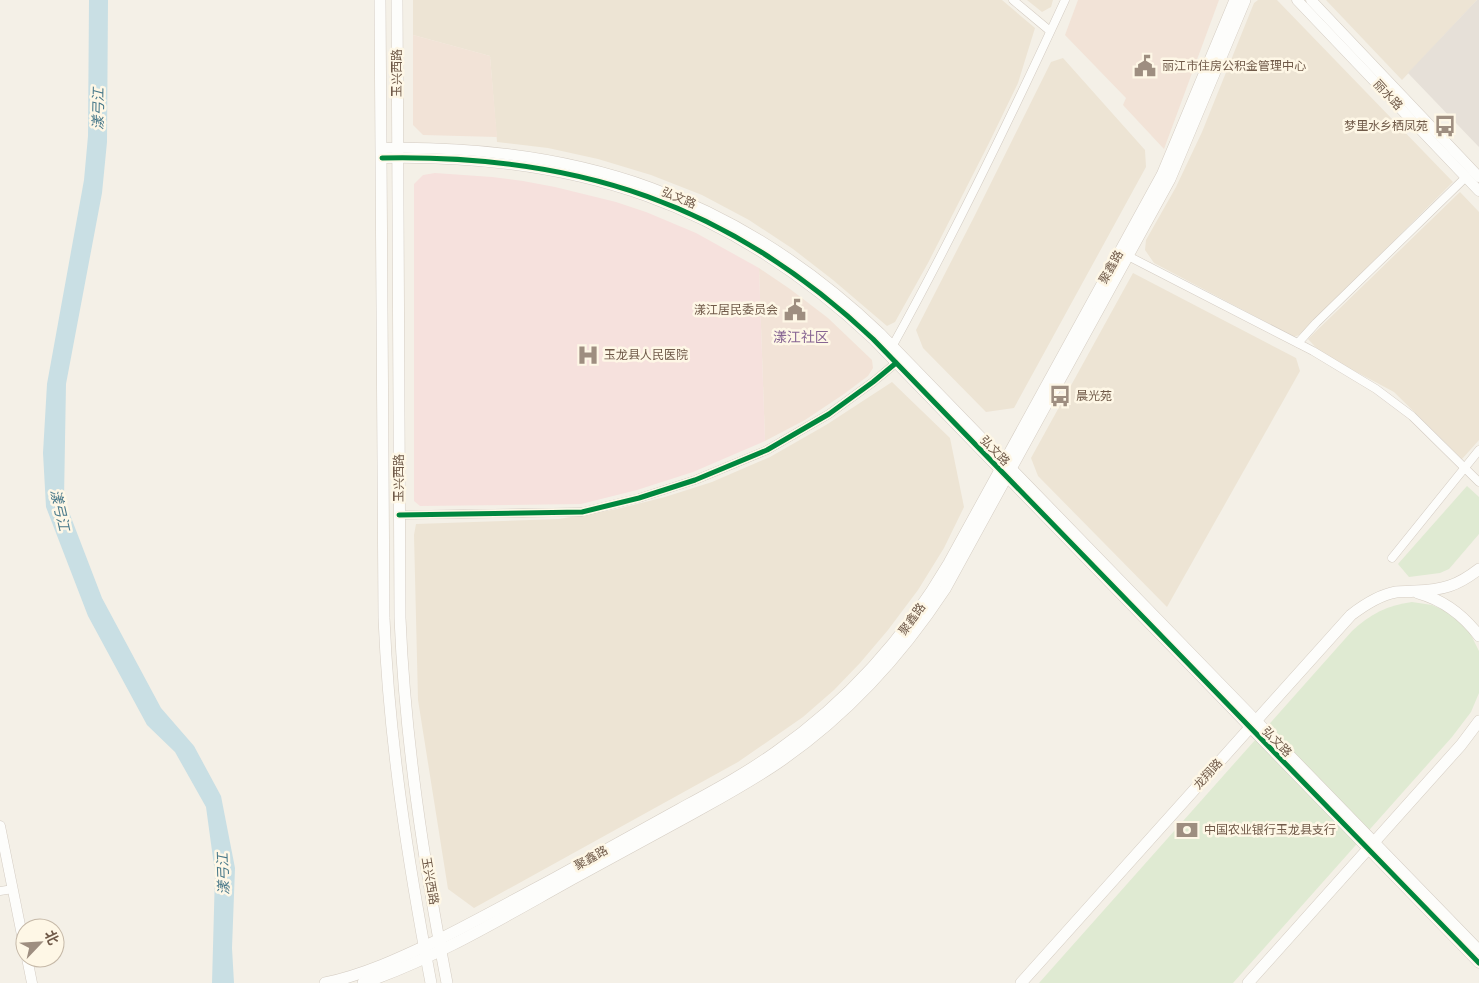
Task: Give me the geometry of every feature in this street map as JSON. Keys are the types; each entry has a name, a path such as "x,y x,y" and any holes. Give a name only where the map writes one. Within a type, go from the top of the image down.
{"main road":[{"name":"玉兴西路","path":"380,0 384,618 386,663 398,788 431,983"},
{"name":"玉兴西路","path":"397,0 400,618 405,706 416,794 448,983"},
{"name":"聚鑫路","path":"1006,469 1162,175 1235,0"},
{"name":"聚鑫路","path":"325,983 376,968 441,944 523,896 736,778 777,752 817,721 857,685 911,622 948,564 1006,469 1128,256 1170,180 1245,0"},
{"name":"龙翔路","path":"1021,983 1351,615 1368,603 1385,595 1396,592 1449,587 1463,581 1479,569"},
{"path":"1412,591 1434,599 1454,610 1479,636"},
{"path":"1248,983 1461,745 1479,721"},
{"name":"聚鑫路","path":"363,983 401,968 425,951"}],"street":[{"path":"1013,0 1050,31"},
{"path":"893,346 959,222 1065,0"},
{"name":"丽水路","path":"1297,0 1479,191"},
{"name":"丽水路","path":"1310,0 1479,177"},
{"name":"弘文路","path":"382,153 462,149 527,156 592,169 663,192 732,223 781,253 844,299 893,346 1006,469 1253,724 1371,845 1479,950"},
{"name":"弘文路","path":"398,153 534,167 620,187 677,208 728,232 799,276 838,306 1006,469"},
{"path":"1298,343 1316,323 1466,177"},
{"path":"1128,256 1298,343 1388,396 1412,416 1479,482"},
{"path":"399,515 582,512 639,498 722,470 767,450 829,414 896,363"},
{"path":"1392,558 1479,450"},
{"path":"0,826 3,853 19,918"},
{"name":"弘文路","path":"1371,845 1479,963"},
{"path":"0,891 13,889"},
{"path":"28,968 32,983"}],"shaded area":[{"path":"413,0 1002,0 1035,28 1018,83 989,143 928,263 895,322 887,326 793,249 749,220 702,195 651,175 598,159 548,148 497,142 490,56 413,35"},
{"path":"1027,0 1053,0 1051,7 1042,12"},
{"name":"丽江市住房公积金管理中心","path":"1078,0 1219,0 1164,149 1123,105 1126,98 1065,35"},
{"name":"梦里水乡栖凤苑","path":"1258,0 1277,0 1453,182 1299,335 1294,337 1154,263 1145,250 1146,240 1176,187 1202,132 1254,3"},
{"path":"1326,0 1477,0 1402,80"},
{"path":"1479,0 1479,147 1408,73"},
{"path":"413,35 490,56 497,137 423,135 413,125"},
{"path":"1063,58 1145,150 1146,167 1014,408 986,412 923,348 916,330 1051,62"},
{"name":"玉龙县人民医院","path":"435,173 523,181 616,202 646,212 696,233 759,268 765,441 693,472 637,490 581,504 420,506 414,501 414,184 423,175"},
{"path":"1460,192 1479,212 1479,440 1462,459 1394,392 1321,353 1308,339"},
{"path":"759,268 828,318 872,360 873,368 868,376 844,394 805,420 765,441"},
{"name":"晨光苑","path":"1133,273 1296,358 1300,371 1167,607 1038,476 1031,458"},
{"path":"892,382 950,438 964,507 944,548 918,590 860,663 834,690 803,717 738,762 474,908 448,889 418,700 414,535 416,524 559,519 617,509 665,497 712,482 770,457 826,425"}],"green space":[{"path":"1467,486 1479,497 1479,534 1449,569 1440,573 1409,577 1398,564"},
{"path":"1412,602 1432,605 1450,613 1470,633 1479,651 1479,693 1471,712 1452,737 1233,983 1039,983 1352,631 1380,611 1395,605"}],"water":[{"name":"漾弓江","path":"89,0 108,0 107,142 102,193 66,384 64,499 102,598 161,708 194,746 221,796 235,868 232,948 234,983 212,983 215,873 206,807 175,752 147,725 88,616 46,507 43,453 47,384 84,180 88,136"}],"cycle path":[{"path":"382,158 453,159 521,166 585,178 647,196 706,221 763,253 819,292 873,339 1479,963"},
{"path":"399,515 582,512 639,498 695,480 767,450 829,414 896,363"}],"place":[{"name":"丽江市住房公积金管理中心","path":"1145,66"},
{"name":"梦里水乡栖凤苑","path":"1445,126"},
{"name":"漾江居民委员会","path":"795,310"},
{"name":"玉龙县人民医院","path":"588,355"},
{"name":"晨光苑","path":"1060,396"},
{"name":"中国农业银行玉龙县支行","path":"1187,830"}],"district":[{"name":"漾江社区","path":"801,337"}]}
